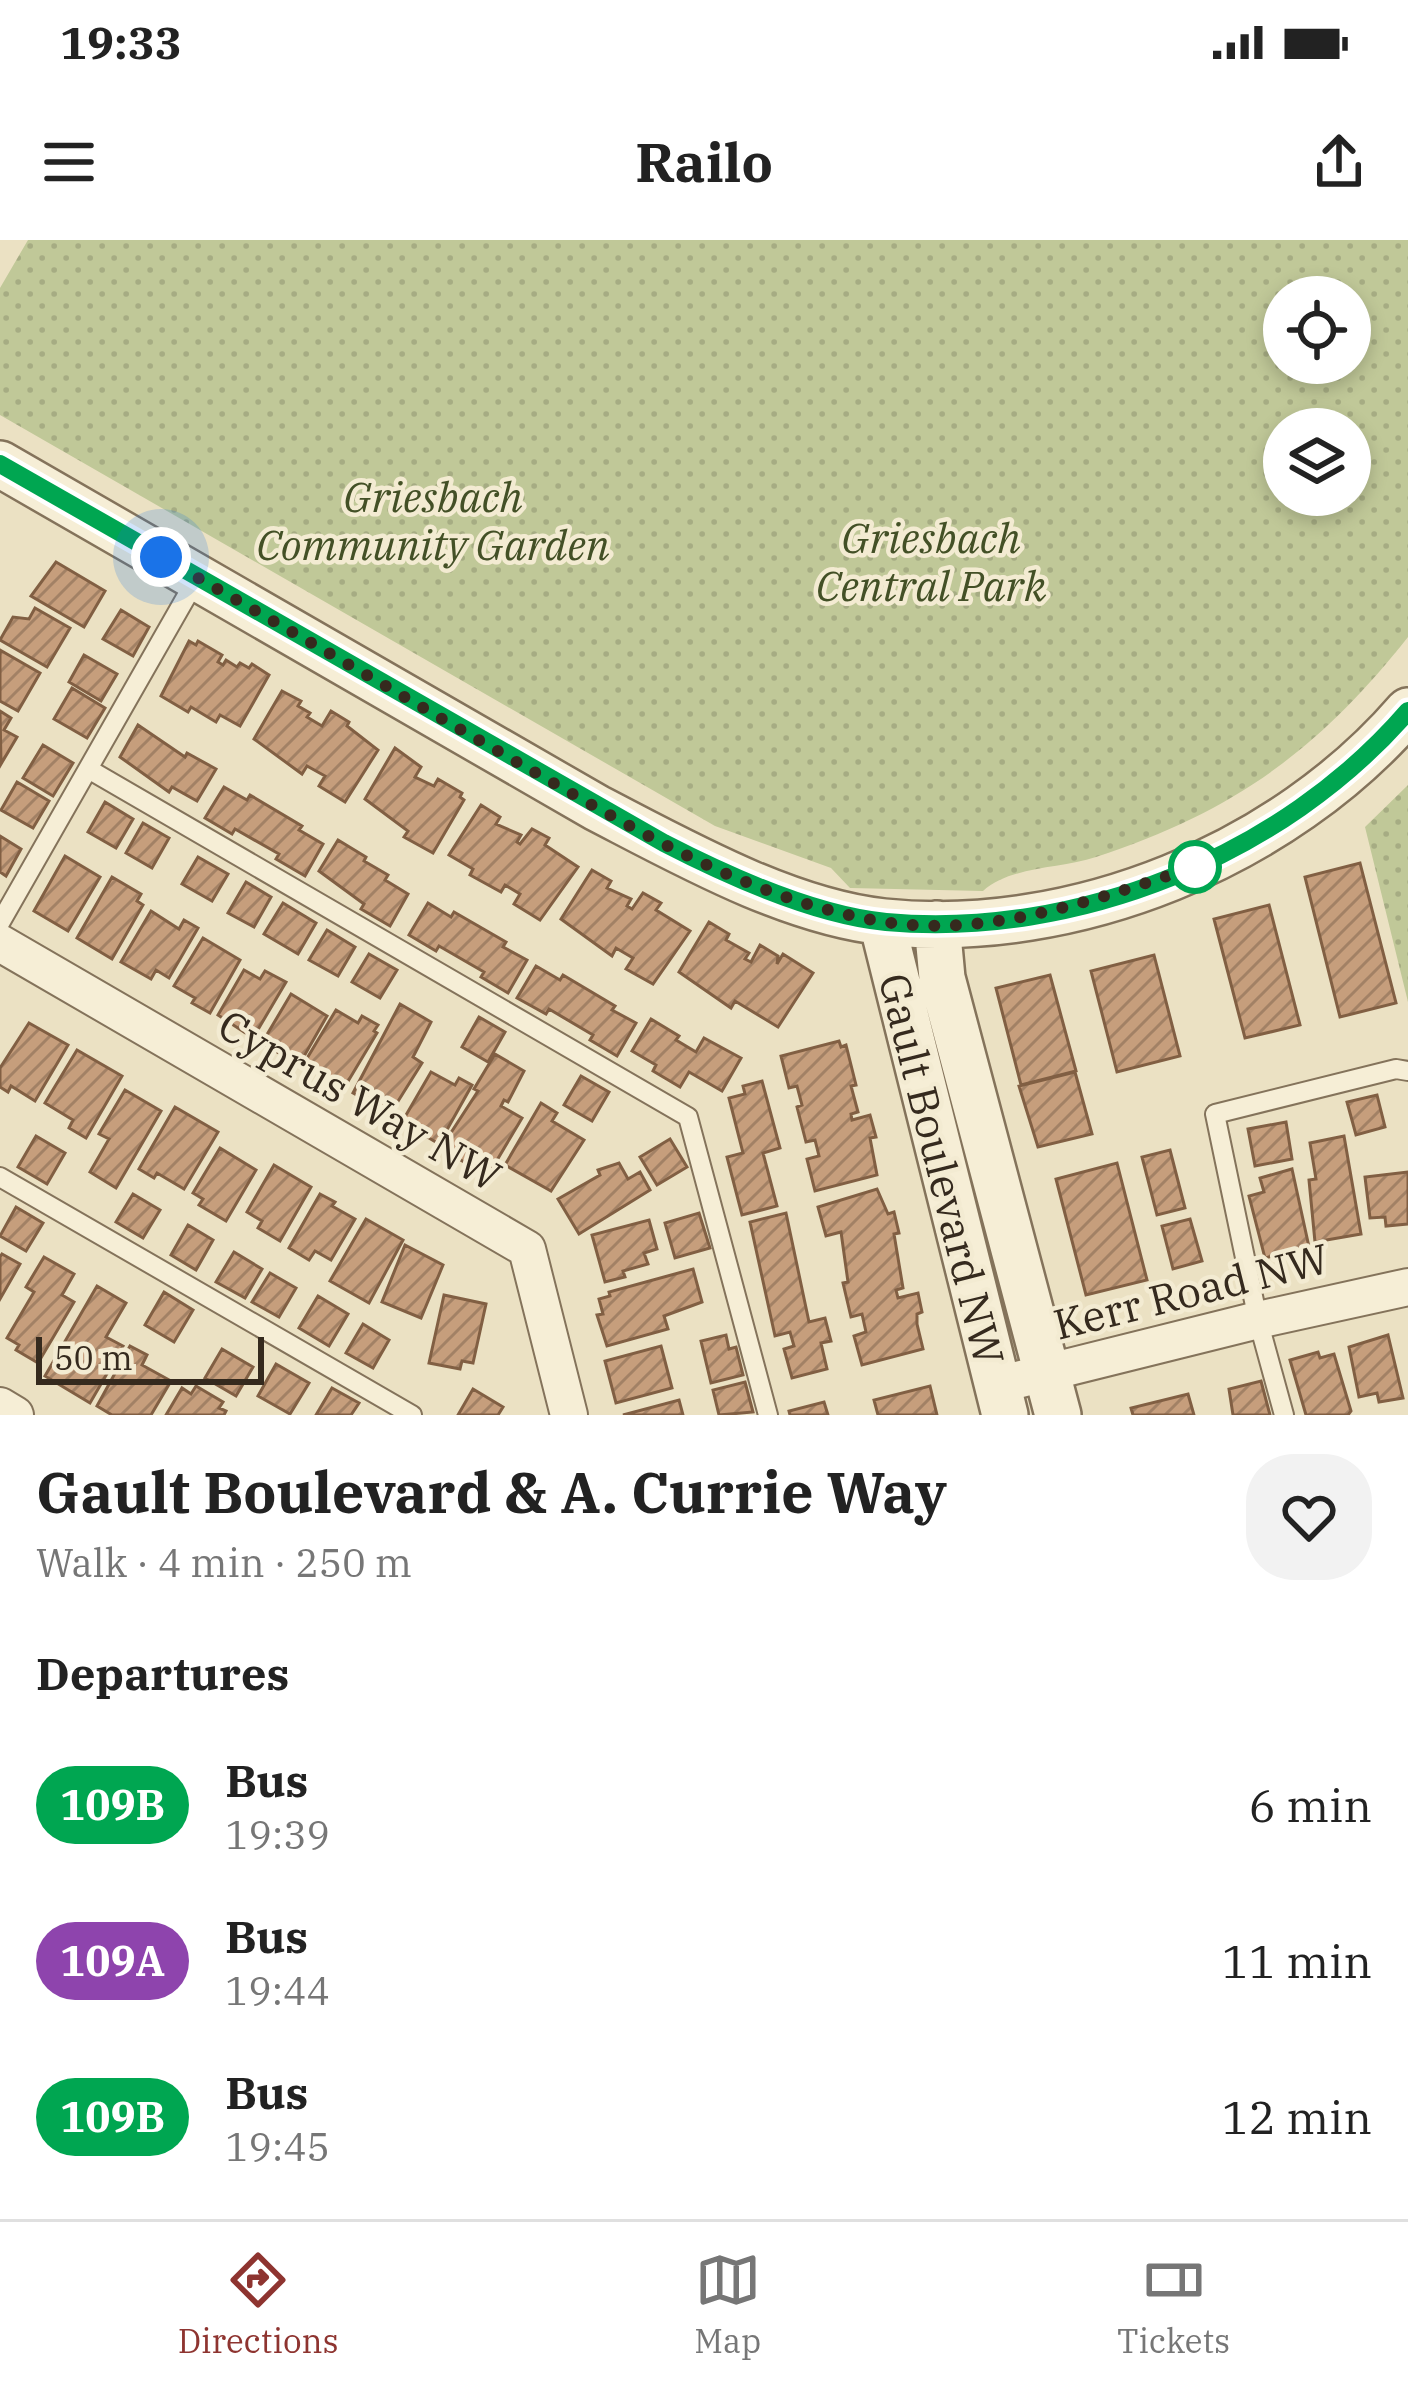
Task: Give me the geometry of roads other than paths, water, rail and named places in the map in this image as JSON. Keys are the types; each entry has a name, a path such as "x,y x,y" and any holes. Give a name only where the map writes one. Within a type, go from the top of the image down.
{"street":[{"path":"6,482 197,578 597,808 697,860 805,902 882,922 999,920 1064,910 1196,866 1323,791 1408,711"},
{"name":"Gault Boulevard NW","path":"882,922 1001,1400"},
{"name":"Gault Boulevard NW","path":"937,923 942,978 1053,1394"},
{"name":"Cyprus Way NW","path":"0,943 526,1249 569,1415"},
{"name":"Kerr Road NW","path":"1001,1400 1053,1394 1258,1320 1408,1287"},
{"path":"0,1406 16,1415"}],"lane":[{"path":"0,922 197,578"},
{"path":"90,770 688,1117 768,1415"},
{"path":"1284,1415 1258,1320 1215,1114 1396,1069 1408,1071"},
{"path":"0,1177 412,1415"}],"park label":[{"name":"Griesbach Community Garden","path":"433,520"},
{"name":"Griesbach Central Park","path":"931,561"}]}
